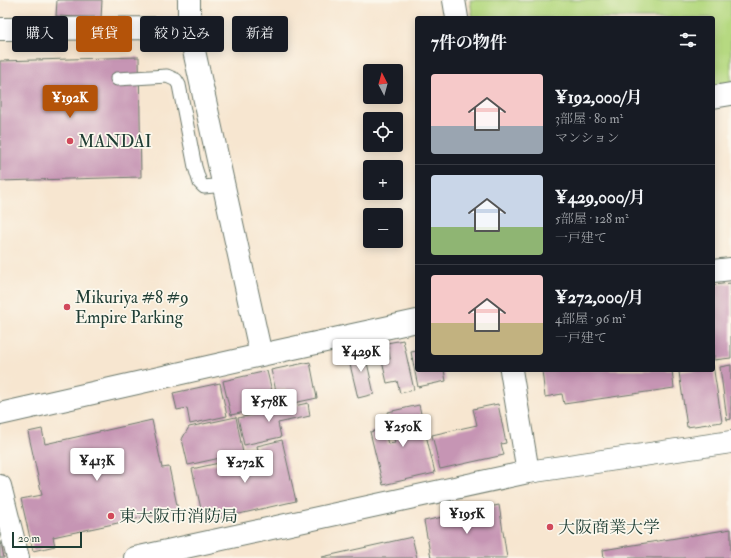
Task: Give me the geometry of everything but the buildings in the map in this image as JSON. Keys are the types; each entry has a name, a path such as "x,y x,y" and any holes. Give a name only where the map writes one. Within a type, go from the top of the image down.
{"street":[{"path":"189,0 189,16"},
{"path":"454,0 457,16"},
{"path":"0,28 140,28"},
{"path":"194,52 261,355"},
{"path":"715,97 731,94"},
{"path":"715,271 731,269"},
{"path":"0,414 261,355 415,322"},
{"path":"511,372 528,472"},
{"path":"135,558 528,472 731,442"},
{"path":"0,486 18,558"}],"lane":[{"path":"117,79 167,76 176,80 179,85 195,168 200,183 204,187 224,185"}],"green space":[{"path":"470,0 731,0 731,83 715,86 715,16 473,16"}],"place":[{"name":"MANDAI","path":"70,141"},
{"name":"Mikuriya #8 #9 Empire Parking","path":"67,307"},
{"name":"東大阪市消防局","path":"111,516"},
{"name":"大阪商業大学","path":"550,527"}]}
